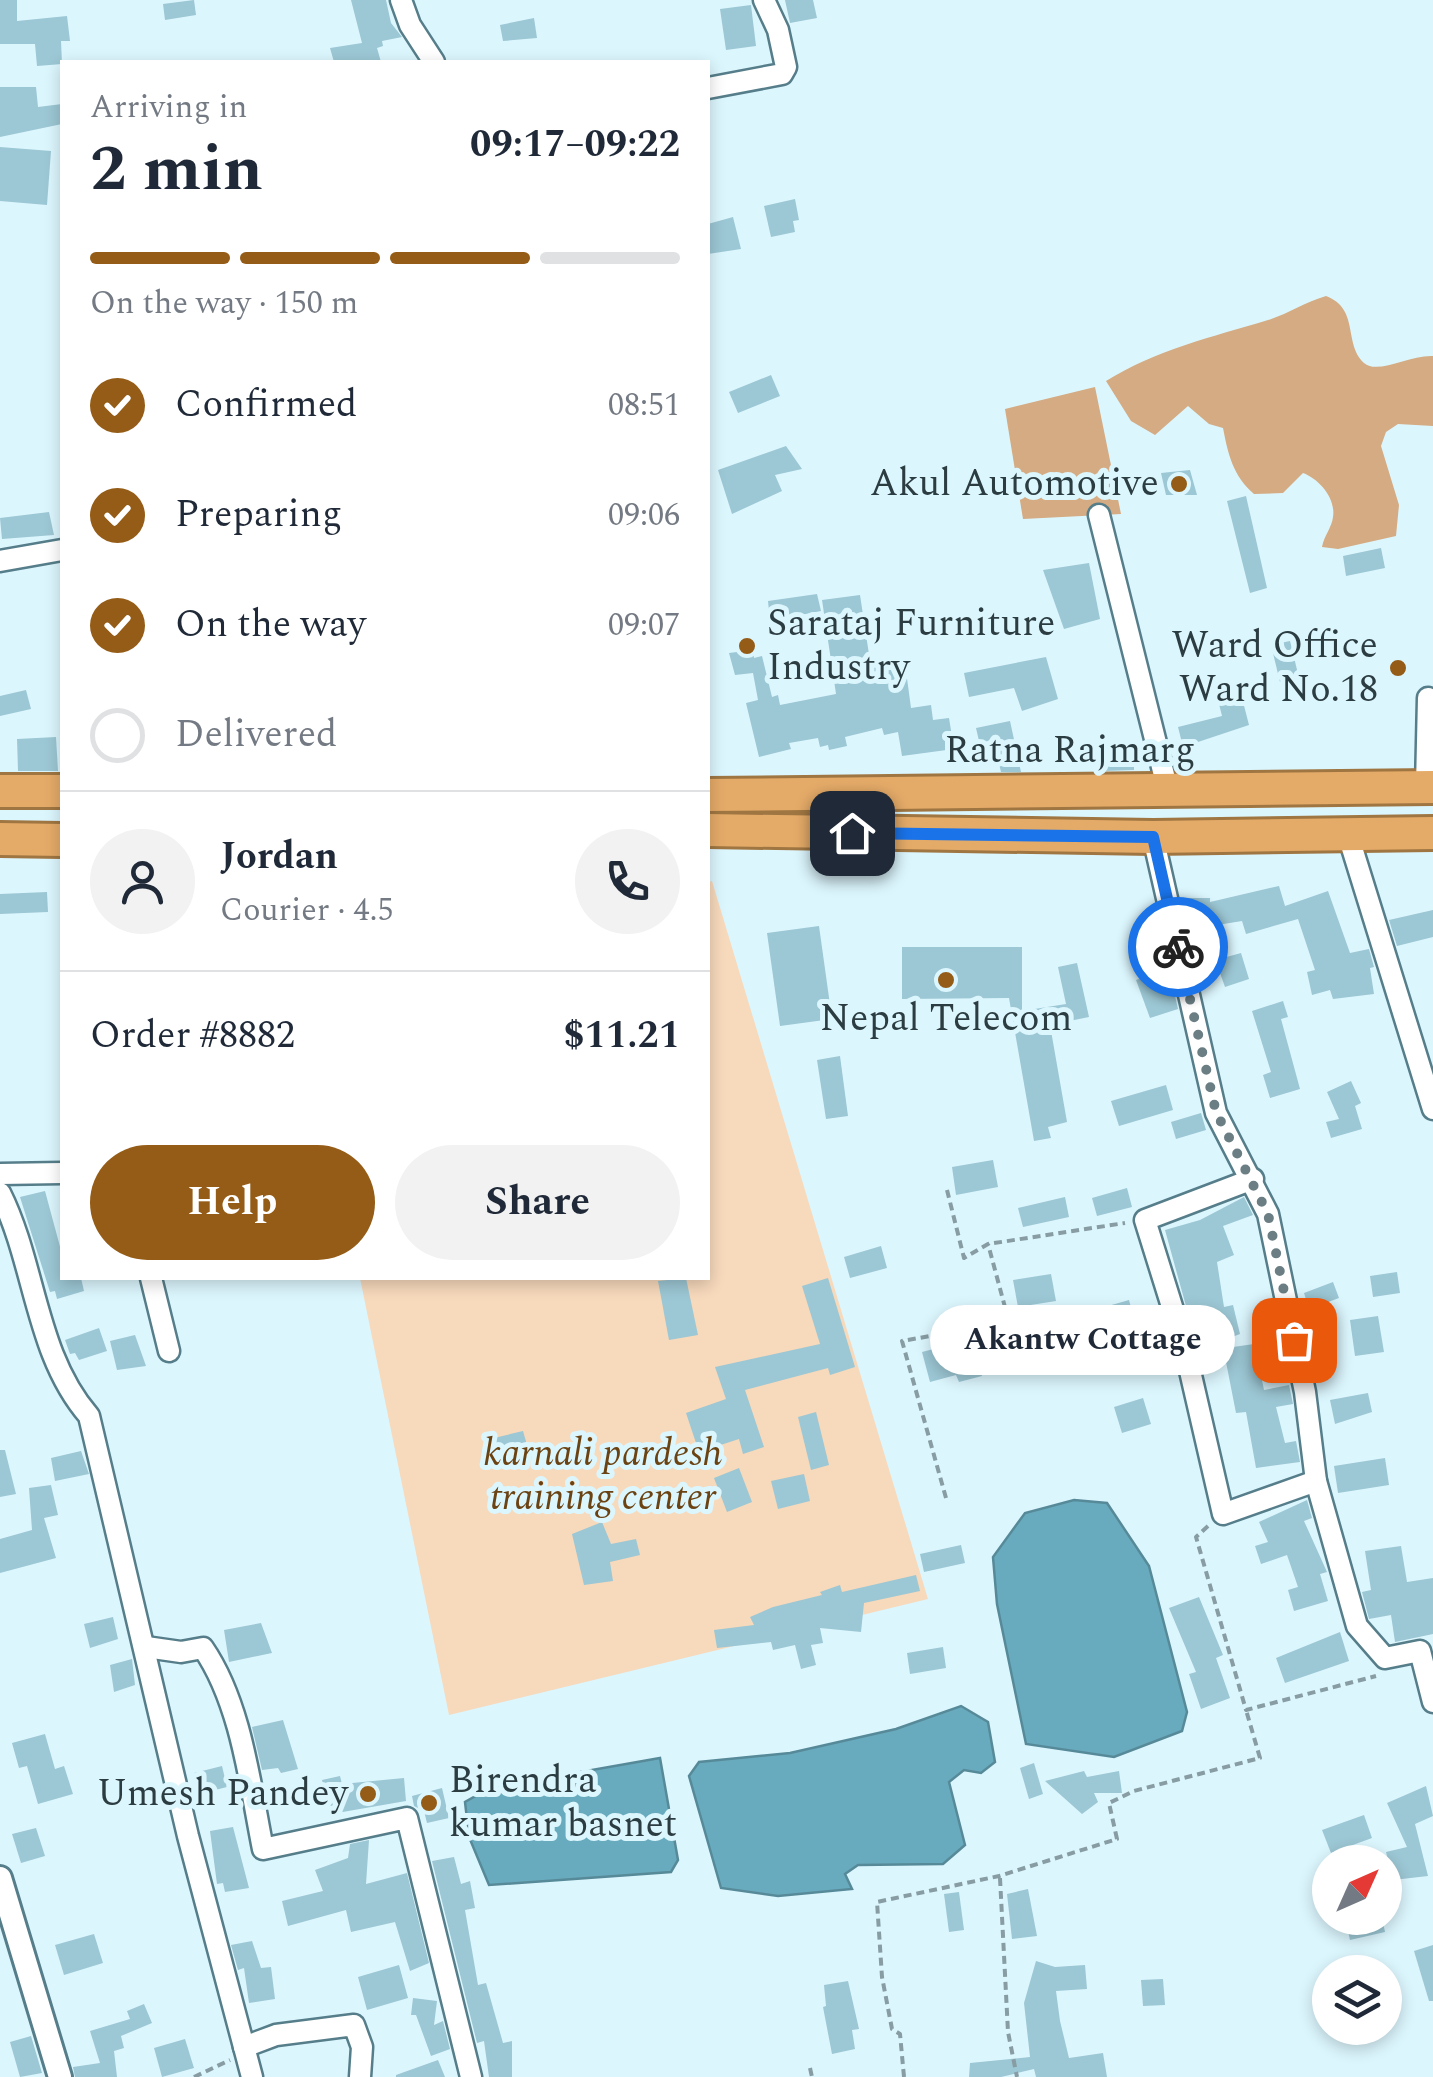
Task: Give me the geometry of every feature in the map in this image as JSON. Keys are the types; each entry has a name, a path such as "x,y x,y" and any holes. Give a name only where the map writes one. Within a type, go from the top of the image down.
{"highway":[{"name":"Ratna Rajmarg","path":"710,794 1429,787"},
{"path":"0,791 60,791"},
{"path":"710,830 1153,837 1433,834"},
{"path":"0,839 60,840"}],"street":[{"path":"402,0 410,25 433,60"},
{"path":"710,88 782,74 786,67 778,30 764,0"},
{"path":"1099,515 1168,790"},
{"path":"0,561 60,550"},
{"path":"1428,698 1429,787"},
{"path":"1348,835 1433,1109"},
{"path":"1153,837 1216,1112 1268,1214 1306,1392 1316,1480 1357,1626 1385,1658 1425,1654 1433,1702"},
{"path":"0,1174 60,1173"},
{"path":"1253,1179 1145,1220 1184,1345 1223,1514 1316,1480"},
{"path":"0,1193 13,1218 54,1358 68,1392 88,1416 188,1836 252,2077"},
{"path":"151,1280 168,1352"},
{"path":"146,1647 181,1652 202,1648 213,1662 244,1751 263,1849 407,1818 470,2077"},
{"path":"0,1878 10,1944 60,2077"},
{"path":"244,2047 276,2035 354,2025 362,2047 360,2077"}],"path":[{"path":"947,1190 964,1258 988,1244 1145,1220"},
{"path":"946,1498 902,1341 1009,1322 988,1244"},
{"path":"904,2077 900,2034 892,2029 882,1976 877,1902 999,1876 1117,1839 1109,1803 1134,1790 1260,1758 1196,1537 1223,1514"},
{"path":"1246,1710 1425,1654"},
{"path":"999,1876 1008,2032 1017,2077"},
{"path":"194,2077 226,2064 244,2047"},
{"path":"810,2068 812,2077"}],"green space":[{"name":"karnali pardesh training center","path":"710,882 928,1599 449,1715 360,1280 710,1280"}],"shaded area":[{"path":"1326,296 1343,309 1354,346 1364,363 1377,367 1433,356 1433,426 1398,424 1386,432 1381,446 1399,505 1396,536 1338,549 1322,547 1333,510 1329,496 1315,480 1303,473 1283,493 1254,494 1236,472 1223,428 1209,424 1188,406 1155,435 1131,421 1106,381 1164,353"},
{"path":"1095,387 1121,514 1023,519 1005,409"}],"water":[{"path":"1074,1500 1107,1503 1149,1566 1187,1712 1182,1731 1114,1757 1026,1744 997,1604 993,1557 1025,1513"},
{"path":"961,1706 988,1722 995,1762 981,1773 964,1770 949,1782 965,1845 943,1864 858,1865 845,1874 852,1889 778,1896 721,1888 689,1776 699,1762 790,1753 896,1729"},
{"path":"660,1758 678,1860 671,1872 489,1885 469,1837 465,1802 490,1788"}],"building":[{"path":"0,0 17,0 17,21 67,16 70,41 61,41 60,64 37,66 35,44 0,44"},
{"path":"194,0 196,15 165,20 163,4"},
{"path":"351,0 386,0 391,23 402,37 382,41 383,46 377,48 380,60 333,60 330,48 362,43"},
{"path":"785,0 813,0 817,18 790,23"},
{"path":"751,5 756,46 726,50 720,9"},
{"path":"534,18 537,38 503,41 500,25"},
{"path":"0,87 36,87 38,107 60,104 60,124 0,137"},
{"path":"0,147 51,151 47,205 0,201"},
{"path":"795,199 799,220 793,221 795,232 771,237 764,206"},
{"path":"733,217 741,249 710,254 710,223"},
{"path":"771,375 780,396 738,413 729,392"},
{"path":"786,446 802,469 775,475 782,491 732,514 718,470"},
{"name":"Akul Automotive","path":"1190,470 1197,495 1166,495 1161,473"},
{"path":"1246,496 1267,588 1250,593 1227,501"},
{"path":"49,512 54,535 2,539 0,518"},
{"path":"1381,548 1385,568 1346,576 1343,556"},
{"path":"1089,563 1100,619 1064,629 1043,570"},
{"path":"817,594 821,611 770,621 768,601"},
{"path":"860,595 870,661 893,658 895,673 906,671 911,708 931,705 933,720 949,718 954,749 902,756 898,732 884,735 882,728 845,737 847,746 829,750 828,745 820,747 818,738 789,743 791,749 759,757 746,703 758,700 753,673 735,675 729,653 753,650 754,658 762,656 772,697 778,695 780,705 836,694 822,600"},
{"path":"1290,641 1299,678 1280,682 1271,645"},
{"path":"1046,657 1058,699 1022,711 1014,688 969,697 964,673"},
{"path":"26,690 31,709 0,716 0,696"},
{"path":"1241,694 1249,725 1183,747 1178,727 1222,716 1218,700"},
{"path":"1010,721 1021,772 1001,772 996,751 982,754 976,728"},
{"path":"56,737 58,771 18,771 17,739"},
{"path":"1104,744 1121,744 1121,758 1134,758 1134,770 1104,771"},
{"path":"1279,886 1285,906 1328,891 1350,953 1369,949 1374,994 1333,999 1330,990 1312,995 1307,972 1315,970 1298,919 1246,934 1242,921 1211,926 1212,961 1241,953 1249,979 1225,987 1220,973 1199,976 1186,898 1210,898 1210,902"},
{"path":"47,892 48,912 0,914 0,894"},
{"path":"1433,910 1433,937 1397,946 1389,920"},
{"path":"819,926 832,1019 780,1026 767,933"},
{"path":"902,947 1022,947 1022,1011 1066,1004 1058,967 1077,963 1089,1017 1050,1025 1067,1122 1048,1127 1051,1138 1034,1141 1009,998 902,999"},
{"path":"1169,969 1178,1009 1150,1018 1136,980"},
{"path":"1283,1001 1288,1017 1281,1019 1300,1089 1270,1098 1263,1075 1271,1072 1252,1011"},
{"path":"840,1056 848,1116 826,1119 817,1060"},
{"path":"1351,1081 1361,1103 1355,1106 1362,1129 1331,1138 1326,1122 1339,1119 1327,1092"},
{"path":"1166,1085 1173,1110 1119,1126 1111,1101"},
{"path":"1201,1113 1206,1130 1176,1139 1171,1122"},
{"path":"993,1160 998,1187 956,1195 952,1167"},
{"path":"1127,1188 1132,1207 1097,1216 1092,1198"},
{"path":"45,1191 60,1247 60,1280 81,1280 84,1291 57,1299 55,1291 50,1292 20,1197"},
{"path":"1065,1197 1069,1217 1023,1227 1018,1208"},
{"path":"1244,1197 1253,1215 1223,1226 1234,1255 1217,1262 1224,1307 1233,1305 1240,1334 1224,1340 1226,1348 1261,1343 1263,1354 1257,1356 1264,1390 1289,1385 1293,1404 1276,1407 1285,1443 1296,1441 1300,1462 1256,1468 1246,1412 1236,1413 1226,1362 1202,1364 1165,1230 1200,1220"},
{"path":"881,1246 887,1268 850,1278 844,1257"},
{"path":"1397,1272 1400,1293 1373,1297 1370,1276"},
{"path":"1051,1274 1056,1301 1018,1307 1013,1280"},
{"path":"828,1278 855,1367 830,1375 828,1368 745,1390 764,1447 743,1454 739,1439 699,1452 686,1413 726,1399 715,1367 820,1344 802,1286"},
{"path":"686,1280 698,1335 669,1340 658,1281"},
{"path":"1333,1282 1339,1298 1309,1309 1304,1293"},
{"path":"1129,1300 1133,1315 1159,1311 1163,1325 1144,1328 1152,1360 1119,1368 1114,1347 1119,1345 1108,1306"},
{"path":"1378,1316 1384,1352 1355,1356 1350,1320"},
{"path":"99,1328 107,1351 79,1360 75,1353 70,1354 65,1340"},
{"path":"135,1335 146,1366 117,1370 110,1341"},
{"path":"945,1346 947,1354 974,1347 982,1376 959,1382 956,1375 930,1382 922,1352"},
{"path":"1368,1393 1372,1412 1335,1424 1330,1400"},
{"path":"1143,1398 1151,1424 1122,1433 1114,1407"},
{"path":"816,1412 829,1465 811,1470 798,1417"},
{"path":"523,1431 527,1445 497,1453 494,1438"},
{"path":"0,1450 5,1450 16,1494 0,1497"},
{"path":"81,1451 89,1474 55,1481 51,1458"},
{"path":"1385,1458 1389,1485 1338,1493 1334,1466"},
{"path":"739,1468 752,1502 727,1512 714,1478"},
{"path":"804,1474 810,1501 778,1509 771,1481"},
{"path":"51,1485 58,1515 44,1518 56,1558 0,1573 0,1539 32,1530 29,1488"},
{"path":"1307,1500 1312,1518 1304,1521 1327,1572 1320,1574 1328,1601 1294,1611 1288,1590 1298,1587 1287,1555 1261,1564 1255,1546 1268,1542 1259,1522"},
{"path":"602,1522 611,1544 636,1539 640,1555 610,1562 613,1581 584,1585 572,1534"},
{"path":"961,1545 965,1563 924,1572 920,1554"},
{"path":"1401,1546 1407,1582 1433,1578 1433,1634 1395,1642 1391,1615 1369,1619 1362,1592 1371,1590 1365,1551"},
{"path":"916,1575 920,1591 864,1603 861,1632 820,1628 823,1643 811,1645 816,1665 801,1669 795,1645 773,1650 771,1642 717,1648 714,1630 754,1625 750,1617 773,1607 822,1595 820,1592 840,1585 842,1592"},
{"path":"1199,1597 1223,1655 1216,1658 1230,1698 1201,1709 1189,1674 1196,1672 1169,1608"},
{"path":"113,1617 118,1639 90,1648 84,1624"},
{"path":"261,1623 272,1653 229,1662 224,1630"},
{"path":"1340,1632 1349,1661 1285,1683 1276,1658"},
{"path":"943,1647 946,1668 910,1674 907,1653"},
{"path":"132,1659 135,1685 114,1692 110,1665"},
{"path":"283,1720 298,1769 281,1773 278,1768 262,1770 252,1727"},
{"path":"45,1734 55,1769 64,1766 73,1794 38,1804 27,1766 19,1768 12,1743"},
{"path":"1034,1763 1043,1794 1029,1799 1020,1768"},
{"path":"222,1766 227,1787 199,1794 194,1773"},
{"path":"1084,1771 1087,1777 1119,1771 1122,1793 1094,1793 1098,1802 1082,1814 1045,1781"},
{"path":"340,1776 342,1784 404,1778 406,1801 331,1814 322,1780"},
{"path":"1426,1786 1433,1816 1415,1824 1428,1876 1402,1879 1402,1848 1407,1847 1387,1803"},
{"name":"Birendra kumar basnet","path":"442,1788 449,1818 427,1823 424,1811 414,1806 412,1796"},
{"path":"1364,1815 1372,1838 1353,1845 1328,1845 1322,1830"},
{"path":"233,1827 249,1888 225,1892 223,1883 217,1884 210,1831"},
{"path":"36,1828 45,1856 21,1863 12,1834"},
{"path":"369,1840 366,1884 407,1873 429,1963 410,1971 395,1922 351,1932 346,1910 288,1926 282,1901 323,1891 315,1870 348,1858 350,1844"},
{"path":"454,1857 461,1884 470,1881 475,1908 465,1910 478,1985 486,1983 503,2043 512,2041 512,2077 489,2077 484,2041 477,2043 432,1861"},
{"path":"1028,1889 1037,1936 1012,1939 1007,1894"},
{"path":"959,1892 964,1930 949,1932 944,1894"},
{"path":"94,1934 103,1963 64,1975 55,1945"},
{"path":"252,1941 261,1968 271,1967 275,1999 249,2003 244,1968 238,1970 231,1945"},
{"path":"1433,1945 1433,2001 1429,2001 1414,1951"},
{"path":"1036,1961 1055,1967 1085,1965 1087,1989 1056,1991 1060,2021 1069,2058 1103,2053 1107,2077 1036,2077 1034,2069 1001,2077 969,2077 970,2063 1030,2057 1024,2003"},
{"path":"399,1965 408,1998 367,2010 358,1977"},
{"path":"1163,1979 1165,2005 1143,2006 1141,1980"},
{"path":"848,1981 859,2029 852,2030 855,2049 832,2054 823,2007 824,1985"},
{"path":"413,1998 437,2001 434,2025 443,2021 450,2049 431,2056 416,2015 411,2015"},
{"path":"144,2004 152,2023 121,2036 124,2048 114,2051 117,2077 75,2077 73,2067 100,2063 90,2031 130,2019 127,2011"},
{"path":"31,2036 42,2073 20,2077 10,2042"},
{"path":"185,2039 194,2068 162,2077 154,2048"},
{"path":"438,2060 445,2077 396,2077 396,2075"}],"way so far":[{"path":"1178,947 1216,1112 1268,1214 1294,1340"}],"place":[{"name":"Akul Automotive","path":"1179,484"},
{"name":"Sarataj Furniture Industry","path":"747,646"},
{"name":"Ward Office Ward No.18","path":"1398,668"},
{"name":"Nepal Telecom","path":"946,980"},
{"name":"Akantw Cottage","path":"1294,1340"},
{"name":"Umesh Pandey","path":"368,1794"},
{"name":"Birendra kumar basnet","path":"429,1803"}],"route":[{"path":"852,833 1153,837 1178,947"}]}
